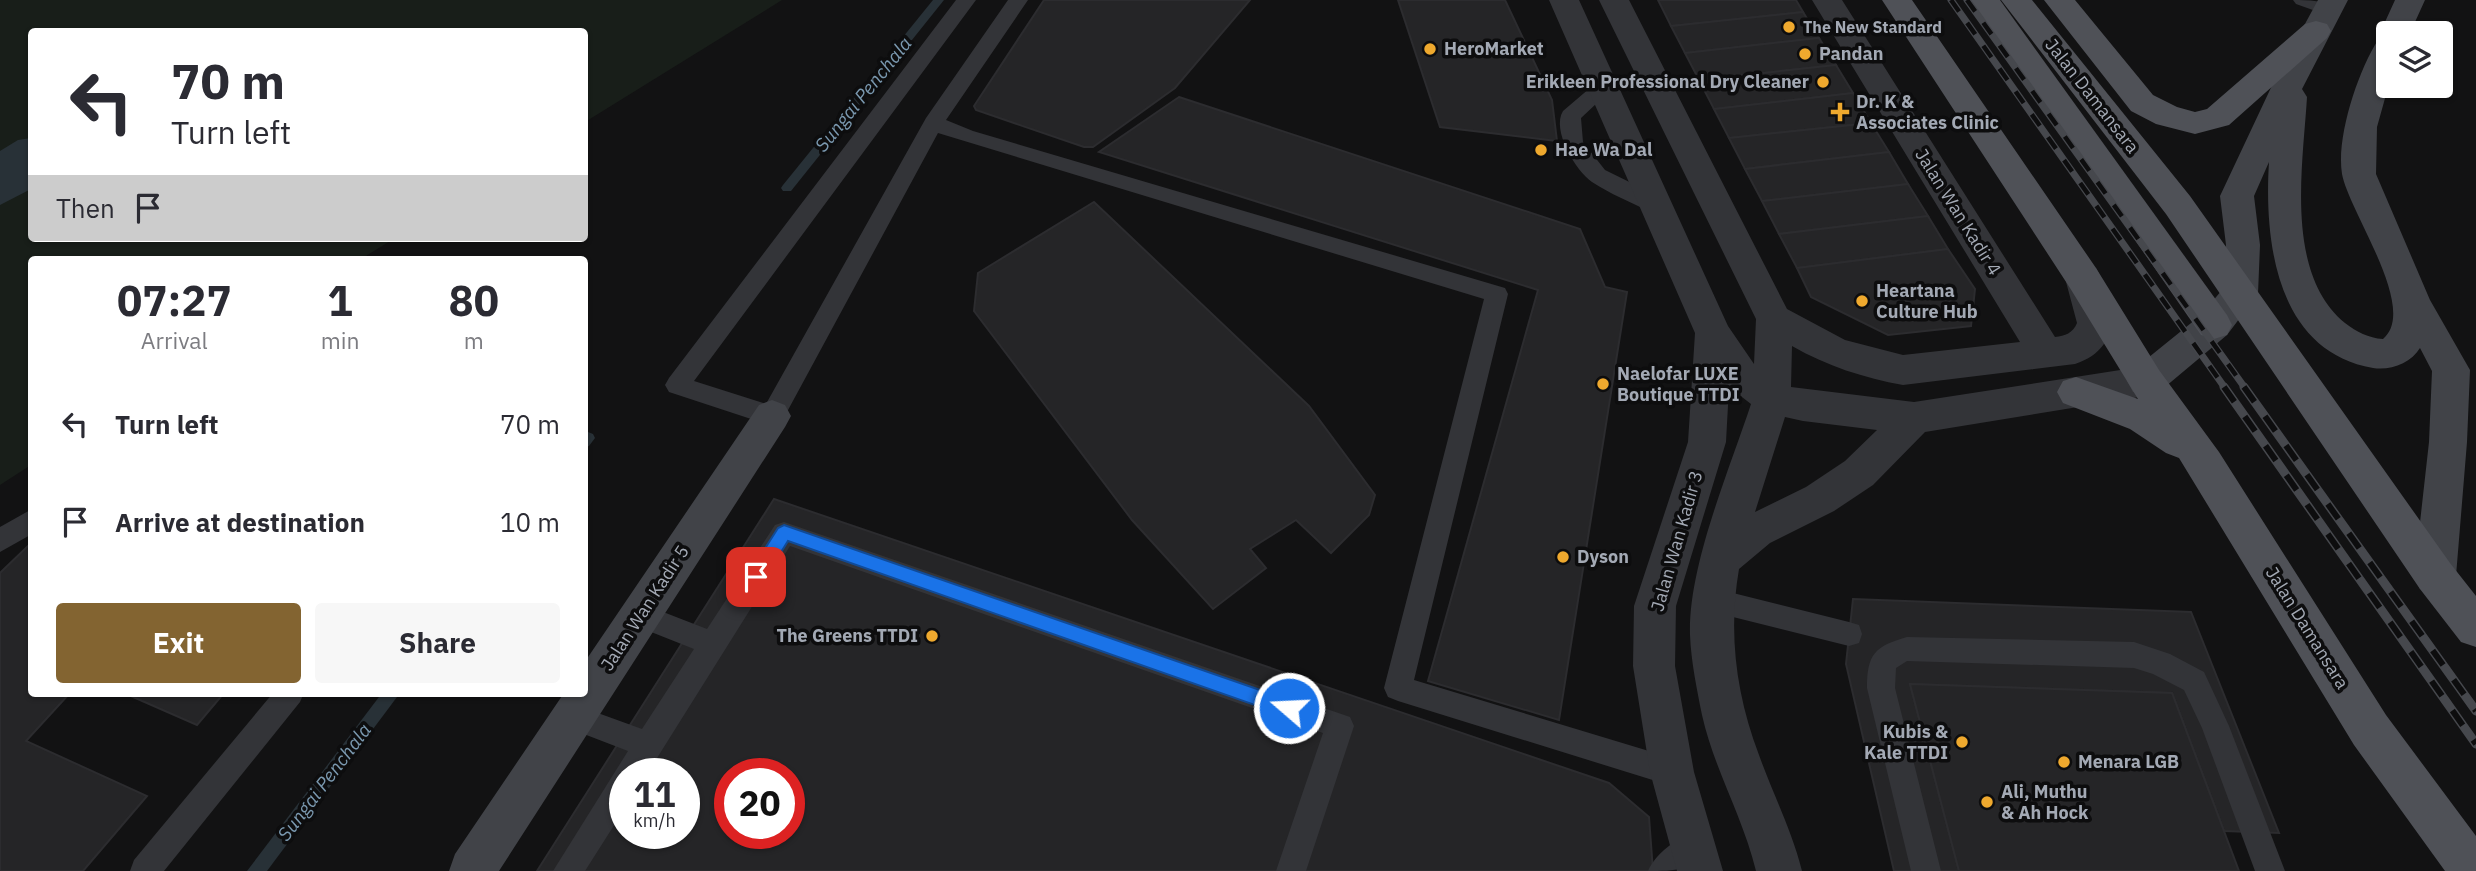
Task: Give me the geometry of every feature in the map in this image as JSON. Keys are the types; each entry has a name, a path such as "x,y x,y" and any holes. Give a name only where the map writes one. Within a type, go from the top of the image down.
{"main road":[{"name":"Jalan Damansara","path":"1897,0 2083,278 2146,381 2205,464 2370,730 2473,871"},
{"path":"1984,0 2214,325"},
{"name":"Jalan Damansara","path":"2016,0 2178,205 2435,576 2476,628"},
{"path":"2059,0 2143,103 2167,116 2195,123 2218,117 2320,10"},
{"path":"2400,21 2410,0"},
{"path":"2146,381 2214,325 2240,294 2243,245 2237,196 2292,78 2320,10"},
{"path":"2115,69 2178,205"},
{"path":"2376,77 2361,127 2359,174 2413,303 2451,370 2448,442 2435,576"},
{"path":"2292,78 2285,215 2291,263 2304,298 2329,330 2345,343 2372,354 2391,354 2402,345 2409,330 2413,303"},
{"path":"2076,392 2134,413 2167,431 2205,464"},
{"name":"Jalan Wan Kadir 5","path":"588,694 772,416"},
{"name":"Jalan Wan Kadir 5","path":"472,871 586,697"}],"street":[{"name":"Jalan Wan Kadir 3","path":"1564,0 1713,334 1741,375 1772,398 1803,406 1914,418 2146,381"},
{"path":"1614,0 1774,319 1772,398 1717,580 1712,636 1724,715 1736,754 1772,843 1779,871"},
{"name":"Jalan Wan Kadir 4","path":"1826,0 2039,341 2039,354"},
{"path":"1774,319 1832,351 1875,365 1903,370 2039,354 2075,349 2090,337 2095,323 2083,278"},
{"name":"Jalan Wan Kadir 3","path":"1685,863 1654,666 1655,606 1707,442 1713,334"},
{"path":"1717,580 1756,531 1820,499 1859,473 1914,418"}],"lane":[{"path":"966,0 677,385 772,416 933,123 1018,0"},
{"path":"1604,87 1570,116 1573,143 1597,174 1657,206"},
{"path":"933,123 966,136 1497,294 1398,688 1672,772"},
{"path":"0,541 28,523"},
{"path":"640,758 784,533 1340,726 1291,871"},
{"path":"1717,580 1849,634"},
{"path":"640,615 713,644"},
{"path":"1926,871 1881,688 1881,664 1890,653 1907,649 2134,655 2160,663 2194,681 2216,726 2270,871"},
{"path":"145,871 287,697"},
{"path":"573,717 648,745"},
{"path":"568,871 609,807"}],"shaded area":[{"path":"0,0 782,0 588,120 588,28 28,28 28,242 389,242 366,256 28,256 28,467 0,485"},
{"path":"28,138 28,191 0,205 0,151 18,140"}],"building":[{"path":"1044,0 1250,0 1175,88 1093,147 1084,147 976,110 974,106"},
{"path":"1398,0 1505,0 1552,100 1557,141 1440,127"},
{"path":"1658,0 1796,0 1803,12 1671,26"},
{"path":"1803,12 1819,38 1685,53 1671,26"},
{"path":"1819,38 1836,65 1699,80 1685,53"},
{"path":"1836,65 1853,93 1714,109 1699,80"},
{"path":"1853,93 1871,123 1729,138 1714,109"},
{"path":"1179,97 1580,229 1605,287 1627,292 1559,720 1428,681 1538,290 1099,152"},
{"path":"1871,123 1889,152 1745,169 1729,138"},
{"path":"1889,152 1908,184 1762,201 1745,169"},
{"path":"1908,184 1928,216 1779,234 1762,201"},
{"path":"1094,202 1309,406 1375,495 1369,515 1331,553 1296,520 1250,549 1266,568 1213,609 1132,520 974,311 978,273"},
{"path":"1928,216 1948,249 1797,268 1779,234"},
{"path":"1948,249 1975,289 1971,326 1888,335 1811,297 1797,268"},
{"name":"The Greens TTDI","path":"774,499 1609,783 1649,817 1653,871 537,871"},
{"path":"28,546 28,697 66,697 26,741 147,796 83,871 0,871 0,573"},
{"path":"1853,599 2191,612 2279,833 2224,831 2172,693 1910,684 1959,871 1894,871 1846,664"},
{"name":"Menara LGB","path":"1910,684 2172,693 2239,871 1959,871"},
{"path":"133,697 221,697 197,725"}],"waterway":[{"name":"Sungai Penchala","path":"787,188 939,0"},
{"name":"Sungai Penchala","path":"256,871 389,697"}],"railway":[{"path":"1951,0 2225,388"},
{"path":"1967,0 2245,388"},
{"path":"2224,387 2476,744"},
{"path":"2244,387 2476,711"}],"place":[{"name":"The New Standard","path":"1789,27"},
{"name":"HeroMarket","path":"1430,49"},
{"name":"Pandan","path":"1805,54"},
{"name":"Erikleen Professional Dry Cleaner","path":"1823,82"},
{"name":"Dr. K & Associates Clinic","path":"1840,112"},
{"name":"Hae Wa Dal","path":"1541,150"},
{"name":"Heartana Culture Hub","path":"1862,301"},
{"name":"Naelofar LUXE Boutique TTDI","path":"1603,384"},
{"name":"Dyson","path":"1563,557"},
{"name":"The Greens TTDI","path":"932,636"},
{"name":"Kubis & Kale TTDI","path":"1962,742"},
{"name":"Menara LGB","path":"2064,762"},
{"name":"Ali, Muthu & Ah Hock","path":"1987,802"}],"route":[{"path":"756,577 784,533 1289,708"}]}
